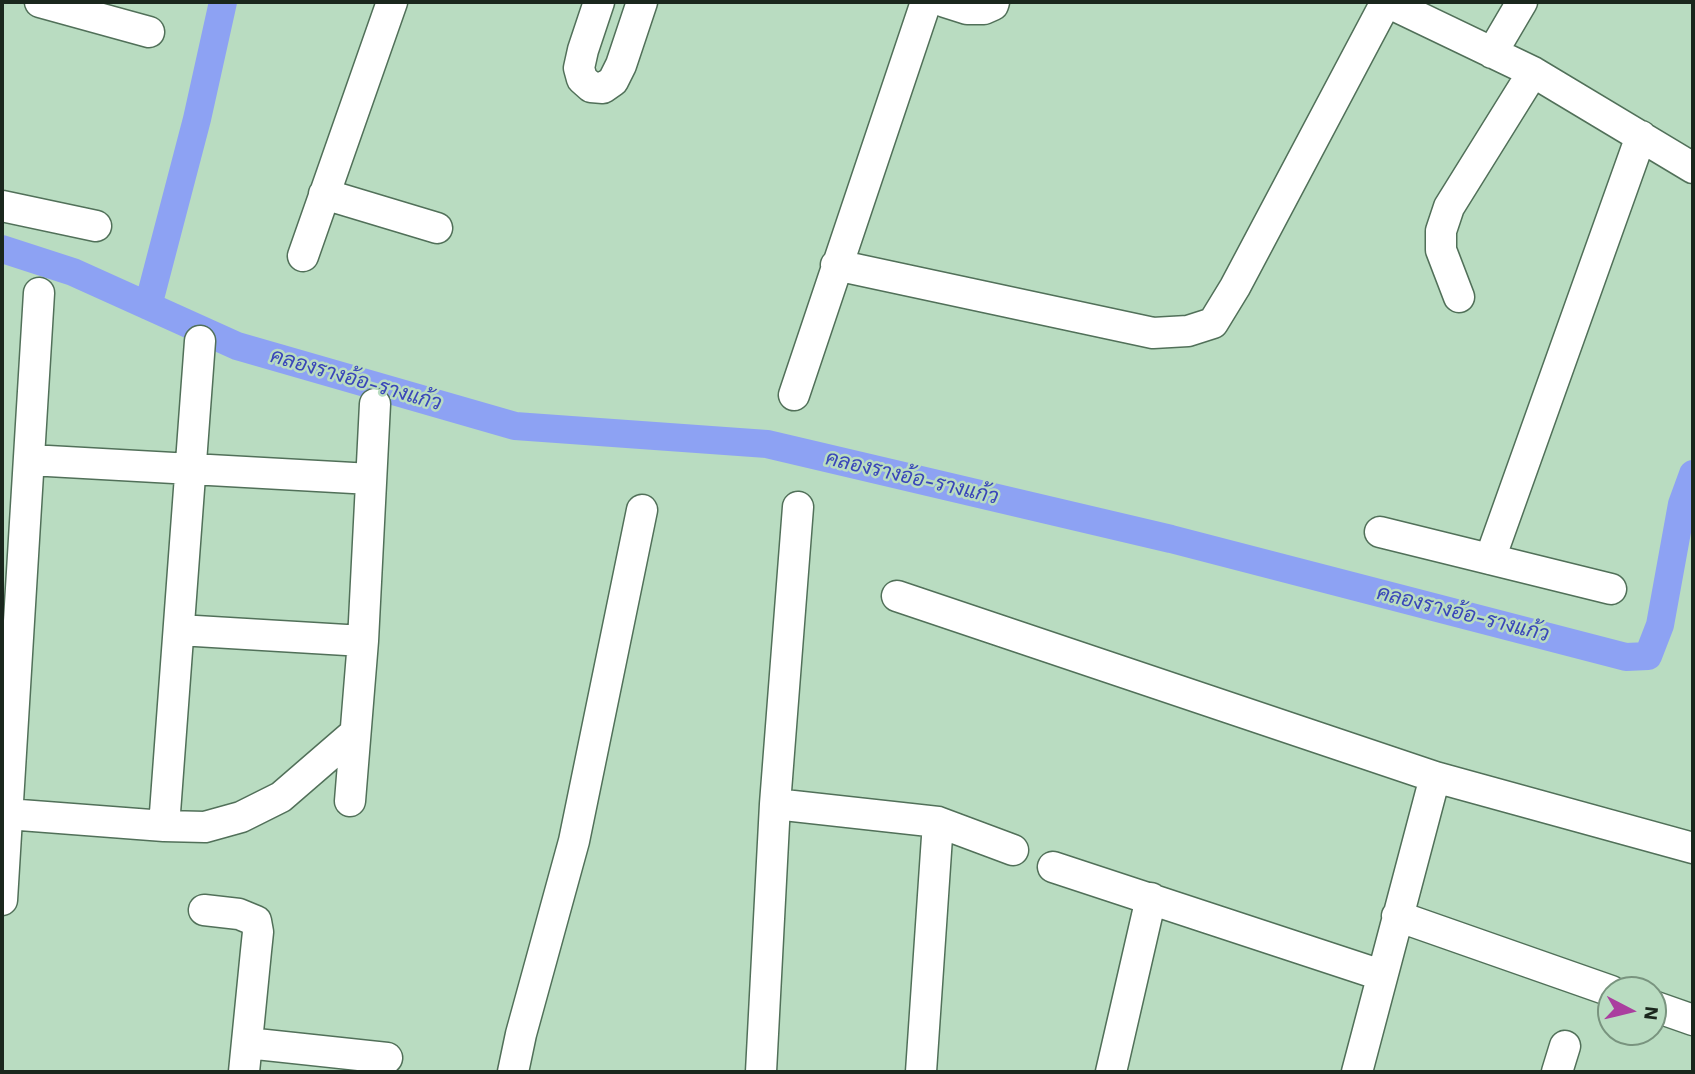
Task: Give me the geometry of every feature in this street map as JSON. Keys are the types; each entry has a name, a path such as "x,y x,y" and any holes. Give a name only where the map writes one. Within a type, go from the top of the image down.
{"street":[{"path":"40,2 149,32"},
{"path":"303,256 392,2"},
{"path":"600,2 579,68 582,79 591,87 603,88 613,81 617,73 642,2"},
{"path":"794,395 926,2"},
{"path":"946,2 967,9 984,9 994,2"},
{"path":"836,265 1153,333 1188,331 1213,323 1235,287 1387,2 1533,72 1693,168"},
{"path":"1492,53 1522,2"},
{"path":"1459,297 1441,250 1441,231 1449,207 1533,72"},
{"path":"1490,559 1641,136"},
{"path":"324,194 437,228"},
{"path":"2,206 96,226"},
{"path":"2,900 39,293"},
{"path":"164,826 200,341"},
{"path":"350,800 363,641 375,404"},
{"path":"30,460 371,479"},
{"path":"761,1072 775,804 798,507"},
{"path":"513,1072 573,841 642,510"},
{"path":"1380,532 1611,589"},
{"path":"897,596 1435,777 1693,848"},
{"path":"179,630 363,641"},
{"path":"7,814 205,827 241,817 281,797 355,733"},
{"path":"1357,1072 1435,777"},
{"path":"775,804 938,822 1013,850"},
{"path":"921,1072 938,822"},
{"path":"1053,867 1381,975"},
{"path":"1111,1072 1151,898"},
{"path":"204,910 239,914 256,921 258,932 244,1072"},
{"path":"1397,916 1597,986"},
{"path":"1667,1011 1693,1020"},
{"path":"247,1042 387,1058"}],"waterway":[{"path":"148,306 197,119 223,2"},
{"name":"คลองรางอ้อ-รางแก้ว","path":"2,249 73,272 237,346 515,426 767,444 1171,539 1626,657 1648,656 1660,625 1682,504 1693,474"}]}
